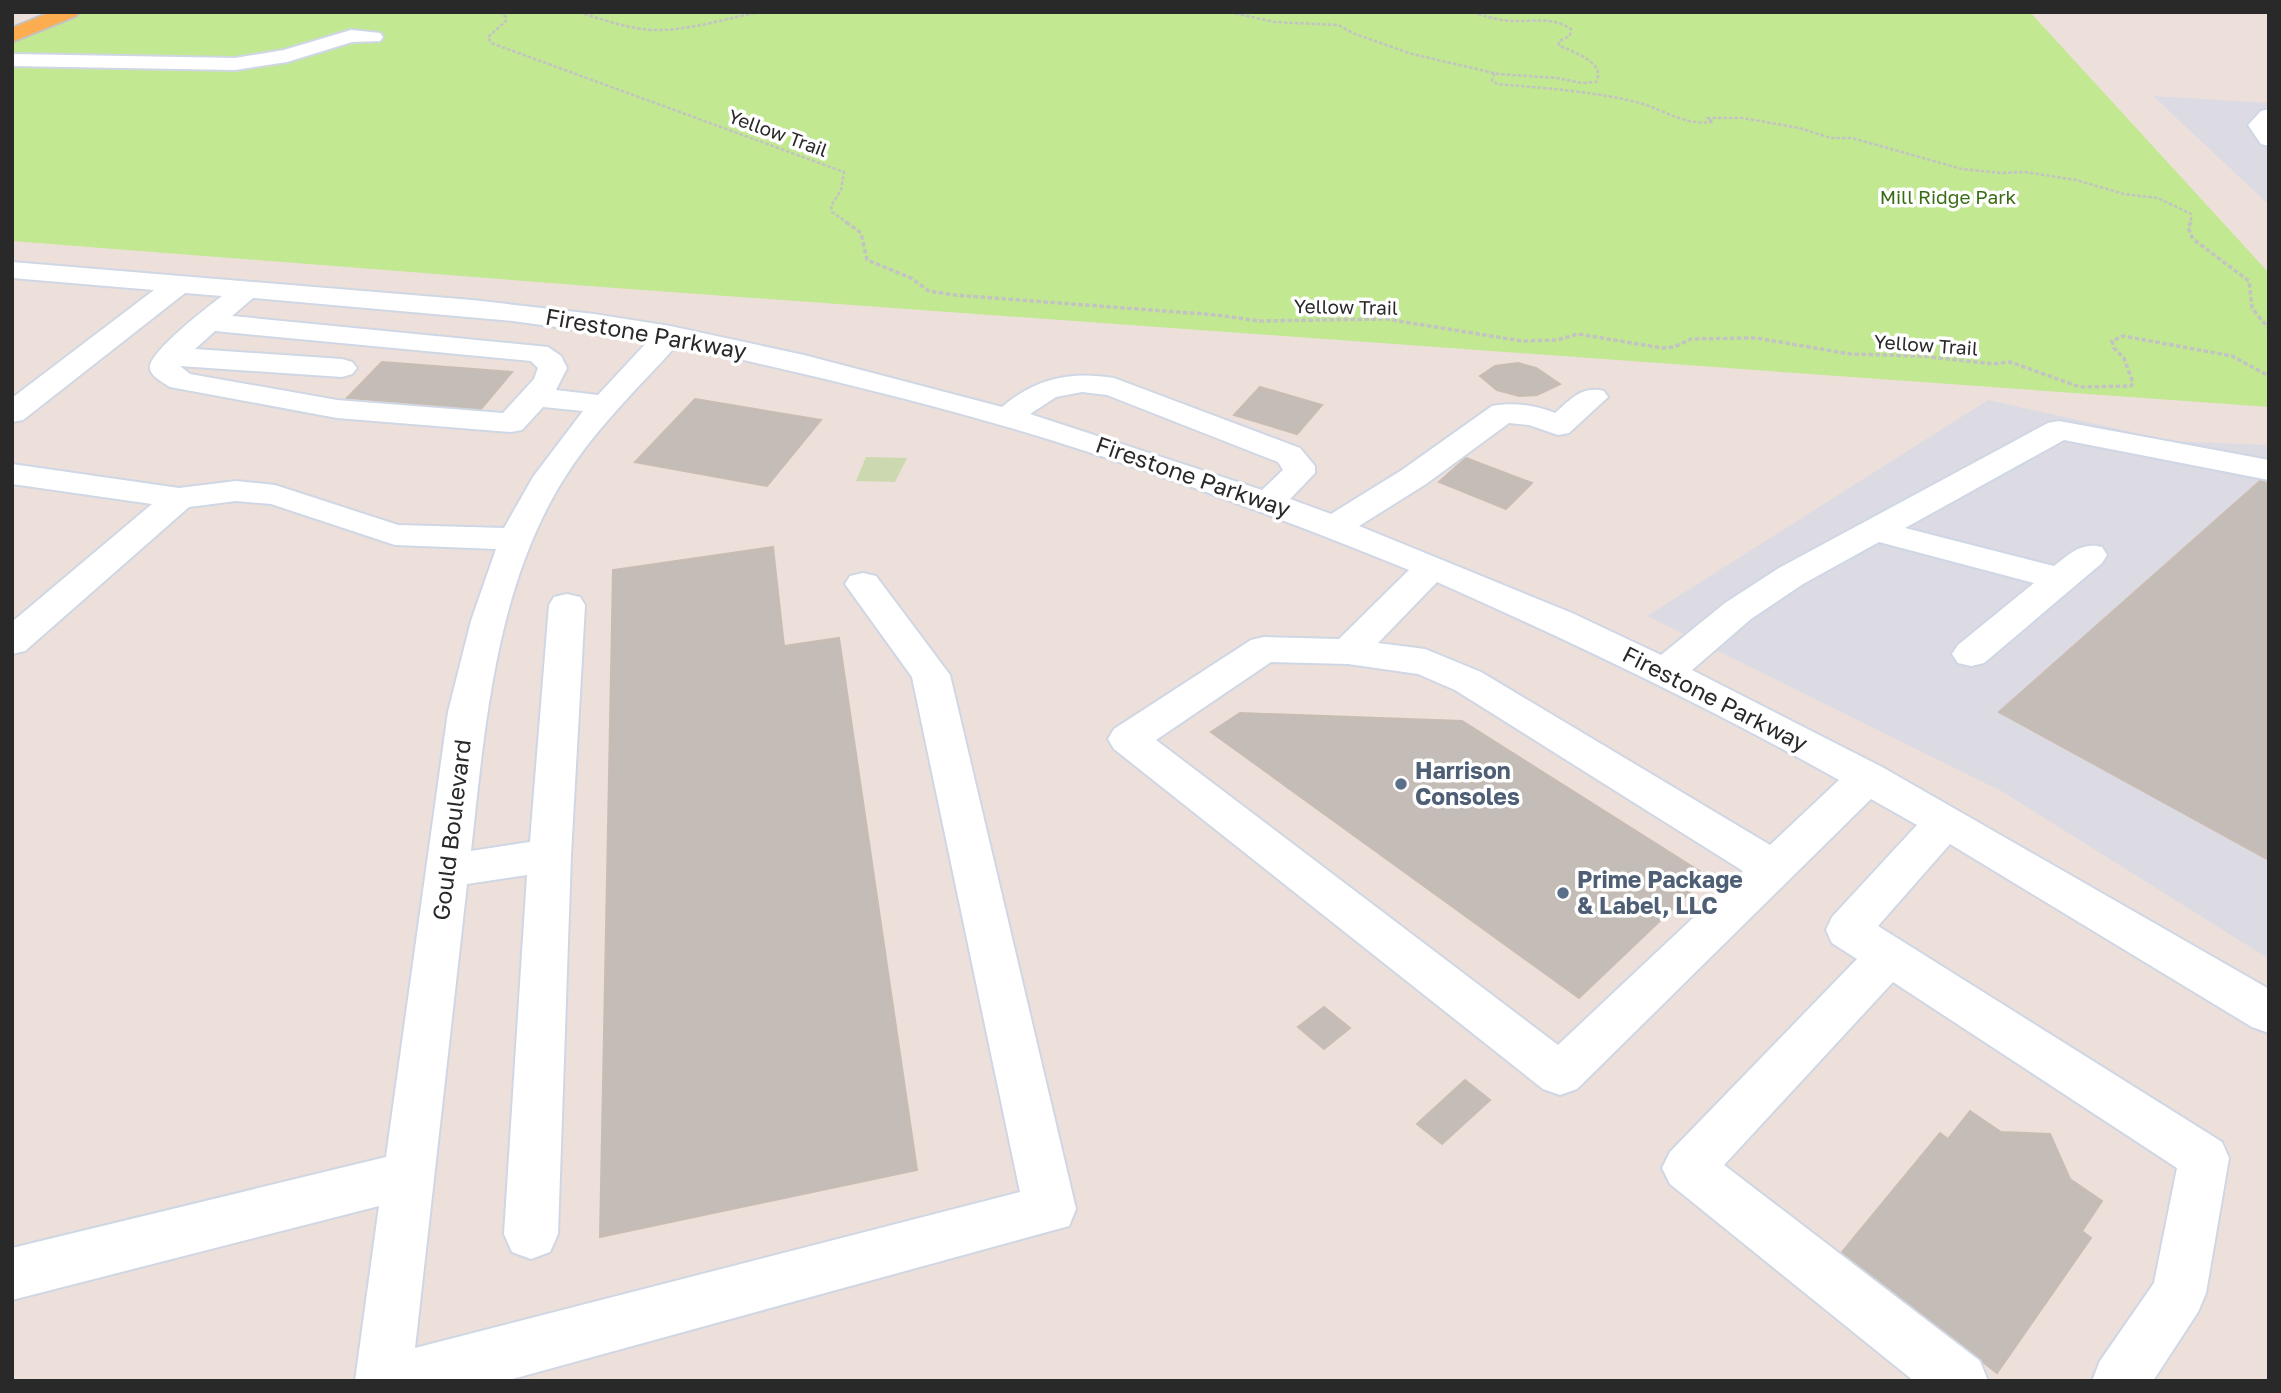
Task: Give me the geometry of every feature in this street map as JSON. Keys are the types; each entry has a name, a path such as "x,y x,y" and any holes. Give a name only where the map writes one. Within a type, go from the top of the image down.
{"main road":[{"path":"12,36 69,12"}],"street":[{"path":"12,60 235,64 287,56 351,36 373,37"},
{"path":"2269,116 2260,125 2262,132 2269,139"},
{"name":"Firestone Parkway","path":"12,270 490,309 670,335 872,380 1010,416 1140,457 1268,502 1431,568 1534,611 1665,672 1868,777 2269,1013"},
{"path":"12,413 179,284"},
{"path":"208,322 538,353 552,363 550,378 511,422 337,409 181,381 164,369 169,356 208,322 247,289"},
{"name":"Gould Boulevard","path":"383,1381 467,712 489,622 528,511 550,475 607,405 670,335"},
{"path":"169,356 342,368"},
{"path":"271,398 304,365"},
{"path":"1010,416 1037,392 1050,387 1087,383 1114,387 1289,455 1299,466 1299,473 1268,502"},
{"path":"535,397 607,405"},
{"path":"1332,528 1414,477 1503,413 1535,416 1558,426 1593,397"},
{"path":"1665,672 1757,597 2059,430 2269,470"},
{"path":"12,474 179,498 256,492 275,495 395,535 517,539"},
{"path":"12,642 179,498"},
{"path":"1874,530 2060,579"},
{"path":"1971,654 2090,555"},
{"path":"1348,652 1431,568"},
{"path":"398,1381 1049,1209 931,675 863,584"},
{"path":"531,1234 566,605"},
{"path":"1773,869 1468,681 1425,662 1348,652 1264,649 1128,739 1560,1074 1773,869 1868,777"},
{"path":"1945,821 1848,930 2204,1158 2179,1293 2120,1381"},
{"path":"446,871 550,855"},
{"path":"1889,956 1688,1168 1960,1381"},
{"path":"12,1273 409,1175"}],"path":[{"name":"Yellow Trail","path":"499,12 506,17 505,25 488,37 491,43 499,47 844,172 841,190 831,206 832,212 861,233 867,260 911,278 929,291 1004,300 1259,321 1386,319 1522,341 1557,340 1578,334 1662,348 1674,347 1691,339 1756,338 1850,354 1921,356 1993,364 2010,362 2080,387 2131,386 2133,383 2127,365 2112,341 2116,336 2123,336 2232,356 2269,376"},
{"path":"579,12 636,28 654,29 727,21 759,12"},
{"path":"1230,12 1274,22 1338,25 1355,34 1412,54 1493,73 1583,83 1597,82 1600,74 1595,64 1559,45 1559,41 1572,33 1572,29 1563,23 1539,18 1508,21 1472,12"},
{"path":"1493,73 1492,81 1497,85 1588,93 1633,101 1650,106 1667,117 1690,124 1713,122 1707,118 1743,118 1799,128 1831,138 1852,138 1962,169 1989,173 2033,173 2124,194 2158,198 2191,214 2191,226 2188,228 2193,239 2249,281 2252,308 2269,329"}],"shaded area":[{"path":"2153,96 2269,103 2269,205"},
{"path":"1988,400 2173,441 2269,445 2269,959 2003,792 1647,616"}],"green space":[{"name":"Mill Ridge Park","path":"79,12 2030,12 2269,273 2269,407 602,287 12,241 12,42"},
{"path":"866,457 907,458 895,482 856,481"}],"building":[{"path":"382,362 512,372 481,409 347,398"},
{"path":"1518,363 1536,368 1560,384 1537,395 1519,396 1497,390 1480,376 1495,366"},
{"path":"1260,387 1322,405 1297,434 1234,415"},
{"path":"695,399 821,420 767,486 635,462"},
{"path":"1466,458 1532,483 1506,509 1439,482"},
{"path":"2260,481 2269,483 2269,860 1999,712"},
{"path":"773,547 784,646 839,638 917,1170 600,1237 613,570"},
{"path":"1240,713 1462,721 1707,876 1579,998 1211,732"},
{"path":"1324,1007 1350,1028 1324,1049 1298,1027"},
{"path":"1465,1080 1490,1100 1442,1144 1417,1124"},
{"path":"1970,1111 2001,1132 2050,1134 2070,1179 2102,1201 2082,1231 2091,1238 1997,1373 1842,1252 1940,1133 1948,1139"}],"place":[{"name":"Harrison Consoles","path":"1401,784"},
{"name":"Prime Package & Label, LLC","path":"1563,893"}]}
